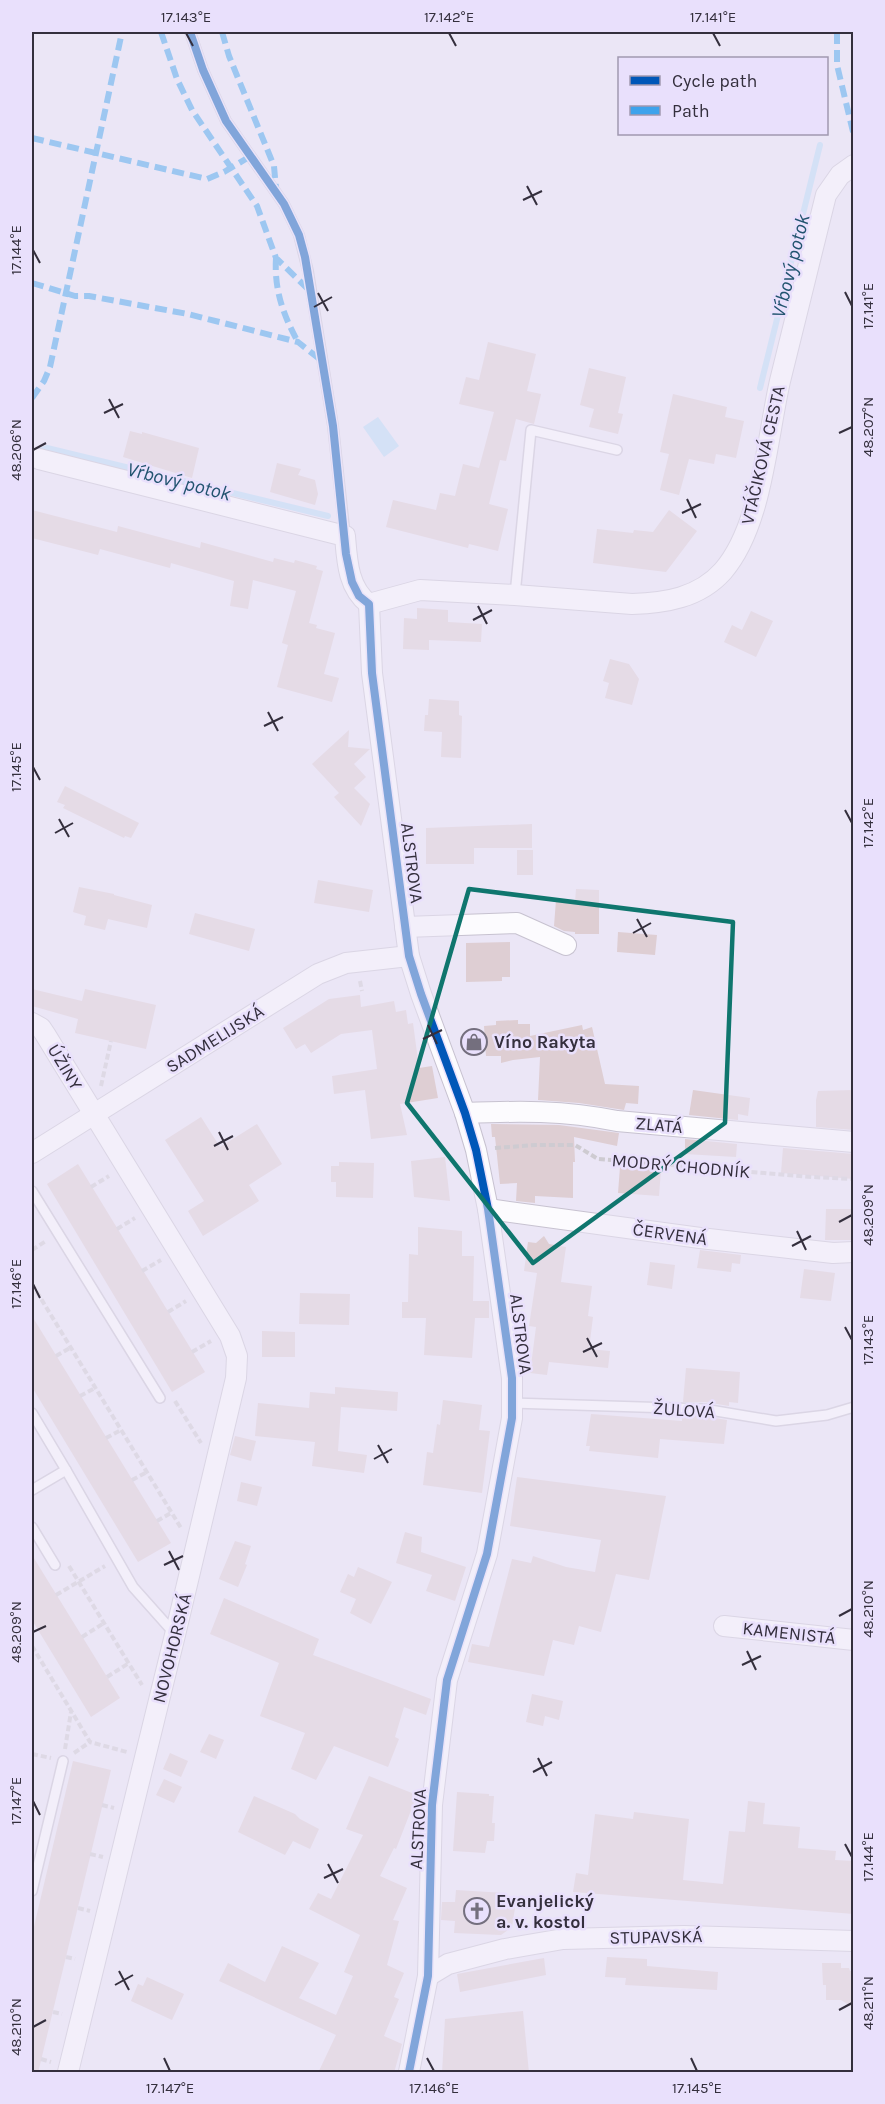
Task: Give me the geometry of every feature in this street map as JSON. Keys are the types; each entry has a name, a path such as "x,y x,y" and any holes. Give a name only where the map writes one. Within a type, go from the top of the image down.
{"street":[{"name":"VTÁČIKOVÁ CESTA","path":"369,604 420,590 632,604 671,602 690,594 722,572 741,541 754,507 780,382 826,195 840,175 854,165"},
{"path":"39,459 345,536 352,582 359,596 369,604"},
{"name":"ALSTROVA","path":"369,604 372,673 409,956 476,1150 488,1209 512,1378 512,1418 487,1554 447,1680 432,1804 428,1976 409,2073"},
{"path":"405,927 517,923 566,945"},
{"name":"SADMELIJSKÁ","path":"32,1153 318,974 346,963 409,956"},
{"name":"ÚŽINY","path":"32,1023 45,1034 94,1115"},
{"name":"ZLATÁ","path":"465,1113 549,1111 617,1121 854,1142"},
{"name":"NOVOHORSKÁ","path":"68,2073 236,1378 237,1356 230,1336 94,1115"},
{"name":"ČERVENÁ","path":"488,1209 711,1239 833,1253 854,1252"},
{"name":"KAMENISTÁ","path":"724,1626 854,1640"},
{"name":"STUPAVSKÁ","path":"428,1976 448,1964 505,1949 563,1939 684,1936 854,1941"}],"lane":[{"path":"190,32 202,70 226,121 284,204 299,235 308,271 333,426 345,536"},
{"path":"515,595 531,429 616,450"},
{"path":"32,1191 160,1398"},
{"name":"ŽULOVÁ","path":"512,1403 704,1409 776,1421 827,1414 854,1407"},
{"path":"32,1413 133,1587 175,1635"},
{"path":"32,1490 66,1470"},
{"path":"32,1527 55,1565"},
{"path":"32,1891 36,1856 63,1761"}],"path":[{"path":"92,1187 115,1173"},
{"path":"117,1228 140,1214"},
{"path":"142,1271 166,1256"},
{"path":"32,1284 184,1533 187,1523"},
{"path":"168,1312 192,1298"},
{"path":"192,1352 216,1338"},
{"path":"56,1356 70,1348"},
{"path":"80,1396 95,1388"},
{"path":"172,1397 204,1449 205,1445"},
{"path":"106,1438 121,1430"},
{"path":"132,1480 147,1472"},
{"path":"158,1521 171,1513"},
{"path":"64,1557 146,1692 149,1680"},
{"path":"56,1595 108,1564 104,1557"},
{"path":"82,1637 104,1623"},
{"path":"32,1646 90,1742 131,1753"},
{"path":"107,1677 129,1664"},
{"path":"63,1761 71,1711"}],"highlighted area":[{"path":"469,889 733,922 725,1123 533,1263 407,1103"}],"water":[{"path":"378,417 399,446 384,457 363,427"}],"building":[{"path":"488,342 536,354 527,391 541,394 534,424 516,419 506,461 500,460 489,504 508,509 498,551 469,544 468,548 386,527 393,500 436,510 440,493 455,496 463,464 479,468 494,412 459,404 466,377 479,380"},
{"path":"589,368 626,377 618,413 623,414 618,434 589,427 594,409 580,405"},
{"path":"673,394 727,407 725,417 744,421 736,458 716,454 714,464 689,459 679,495 660,490 669,454 660,452"},
{"path":"130,431 142,434 142,432 199,448 192,478 123,457"},
{"path":"277,463 301,469 298,475 315,480 318,494 315,505 270,492"},
{"path":"32,510 117,532 118,526 200,548 201,542 273,562 274,558 294,563 295,560 317,566 316,569 323,571 309,623 317,625 316,628 335,633 324,674 339,678 332,702 277,687 288,645 282,643 296,591 253,580 248,609 230,606 234,581 171,563 170,568 100,549 98,555 32,538"},
{"path":"669,510 697,531 666,572 593,563 597,529 633,533 634,530 653,532"},
{"path":"417,608 448,610 448,622 482,624 481,642 429,640 429,650 403,649 404,618 417,619"},
{"path":"751,611 773,621 756,657 724,642 732,625 742,630"},
{"path":"610,659 629,664 639,679 632,705 605,698 609,683 603,681"},
{"path":"429,699 459,701 459,715 462,716 461,758 441,757 442,732 424,731"},
{"path":"349,730 348,747 370,749 354,764 366,777 354,788 370,804 361,826 334,797 339,793 312,764"},
{"path":"65,786 139,823 131,838 125,836 124,838 63,808 65,805 57,802"},
{"path":"532,824 532,848 474,848 474,864 426,864 426,828"},
{"path":"517,850 533,850 533,875 517,875"},
{"path":"318,880 373,890 369,912 314,903"},
{"path":"79,887 152,905 147,928 108,919 105,930 84,925 86,916 73,912"},
{"path":"576,889 599,890 599,934 575,934 575,932 564,931 554,926 556,900 575,902"},
{"path":"195,913 255,929 249,951 189,934"},
{"path":"618,932 657,935 655,955 617,952"},
{"path":"510,942 510,977 502,977 502,981 466,982 466,943"},
{"path":"32,989 82,1001 85,989 156,1005 146,1049 75,1033 78,1019 32,1006"},
{"path":"360,995 361,1007 394,1001 396,1012 406,1010 408,1024 413,1023 419,1068 432,1066 438,1098 400,1104 407,1135 371,1139 365,1090 334,1094 332,1076 377,1069 372,1030 341,1034 311,1053 305,1044 296,1049 283,1028 329,999"},
{"path":"518,1020 518,1024 530,1024 530,1036 582,1025 583,1030 592,1027 605,1084 639,1086 638,1104 626,1103 624,1110 538,1100 540,1057 501,1063 501,1056 486,1056 484,1026 496,1025 496,1021"},
{"path":"693,1090 750,1098 748,1116 738,1114 738,1120 689,1115"},
{"path":"853,1090 854,1130 816,1127 818,1091"},
{"path":"201,1117 220,1147 257,1124 282,1164 249,1185 259,1201 203,1236 188,1211 204,1201 165,1140"},
{"path":"491,1124 559,1125 619,1133 617,1146 574,1137 573,1198 535,1196 535,1203 516,1201 517,1183 500,1184 495,1137 492,1137"},
{"path":"685,1139 737,1144 736,1157 685,1154"},
{"path":"783,1148 854,1154 854,1179 781,1173"},
{"path":"445,1157 450,1201 414,1197 411,1161"},
{"path":"339,1162 374,1163 373,1198 336,1197 336,1182 331,1182 331,1166 339,1166"},
{"path":"78,1164 205,1372 172,1392 47,1184"},
{"path":"620,1167 661,1170 659,1196 618,1193"},
{"path":"826,1209 854,1209 854,1240 825,1240"},
{"path":"418,1227 462,1231 462,1256 474,1256 473,1301 489,1301 489,1318 475,1318 472,1358 424,1355 426,1318 402,1318 402,1302 408,1302 409,1254 418,1255"},
{"path":"544,1236 549,1244 566,1247 561,1282 592,1286 588,1316 593,1317 589,1349 610,1351 608,1368 549,1362 547,1375 530,1373 536,1327 529,1326 537,1273 524,1271 528,1242 536,1243"},
{"path":"700,1250 741,1255 740,1264 732,1263 731,1272 697,1268"},
{"path":"650,1262 675,1265 672,1289 647,1285"},
{"path":"804,1269 835,1273 831,1301 800,1298"},
{"path":"300,1293 350,1294 349,1325 299,1324"},
{"path":"32,1316 171,1543 138,1562 32,1387"},
{"path":"262,1331 295,1332 295,1357 262,1357"},
{"path":"686,1368 740,1372 738,1403 729,1402 729,1406 705,1402 683,1402"},
{"path":"335,1387 398,1392 397,1411 341,1407 338,1451 367,1455 364,1473 312,1466 315,1442 255,1436 258,1403 309,1408 310,1392 335,1394"},
{"path":"443,1400 482,1405 479,1430 490,1431 482,1493 423,1485 427,1452 433,1453"},
{"path":"591,1414 682,1421 682,1415 727,1420 724,1444 660,1439 658,1458 589,1451 590,1446 586,1446"},
{"path":"235,1436 256,1441 251,1461 230,1455"},
{"path":"517,1477 666,1496 649,1580 616,1574 601,1632 579,1626 574,1645 553,1640 544,1676 468,1662 472,1644 489,1647 512,1559 531,1563 533,1556 566,1567 595,1572 601,1540 510,1526"},
{"path":"241,1482 262,1487 257,1506 237,1501"},
{"path":"405,1532 422,1537 421,1552 466,1567 455,1601 426,1591 432,1575 396,1563"},
{"path":"235,1541 251,1546 245,1564 247,1565 238,1587 219,1579"},
{"path":"32,1555 120,1698 91,1717 32,1620"},
{"path":"358,1567 392,1582 371,1624 350,1613 356,1599 340,1592 348,1574 354,1577"},
{"path":"224,1598 319,1639 313,1655 431,1699 426,1715 404,1707 395,1737 399,1739 388,1767 334,1746 316,1780 291,1769 305,1733 260,1716 279,1663 210,1634"},
{"path":"532,1694 563,1701 559,1720 545,1716 543,1726 526,1722"},
{"path":"209,1734 224,1740 216,1759 200,1752"},
{"path":"170,1753 188,1761 181,1777 163,1769"},
{"path":"73,1761 111,1770 38,2073 32,2073 32,1935"},
{"path":"369,1776 417,1795 396,1849 394,1848 380,1876 407,1888 393,1920 399,1921 387,1965 404,1973 394,1997 399,1999 384,2036 402,2044 394,2073 318,2073 336,2035 219,1981 228,1963 265,1982 282,1946 319,1963 299,1998 336,2015 353,1976 344,1972 360,1935 309,1909 318,1893 331,1899 363,1835 346,1829"},
{"path":"164,1779 182,1787 174,1803 156,1795"},
{"path":"457,1792 494,1796 492,1823 495,1823 494,1841 487,1841 485,1853 453,1851"},
{"path":"254,1796 295,1814 319,1829 310,1849 293,1841 285,1855 238,1832"},
{"path":"748,1801 765,1803 763,1824 800,1827 798,1848 836,1851 835,1860 854,1861 854,1914 573,1892 576,1873 588,1875 595,1814 633,1819 634,1812 689,1819 683,1880 723,1884 729,1831 745,1832"},
{"name":"Evanjelický a. v. kostol","path":"456,1890 505,1893 515,1908 512,1927 501,1935 454,1933 455,1921 441,1920 442,1902 455,1902"},
{"path":"607,1957 647,1959 647,1966 718,1972 717,1990 625,1985 626,1978 605,1977"},
{"path":"544,1958 546,1975 460,1992 457,1974"},
{"path":"822,1963 841,1963 841,1968 854,1971 854,2008 841,2000 826,2000"},
{"path":"147,1977 184,1994 172,2020 131,2001 138,1984 143,1986"},
{"path":"523,2011 529,2073 442,2073 445,2019"}],"waterway":[{"name":"Vŕbový potok","path":"760,388 820,145"},
{"name":"Vŕbový potok","path":"37,452 47,448 328,516"}],"marked path":[{"path":"32,398 44,381 50,367 122,32"},
{"path":"161,32 177,79 192,110 257,206 276,258 311,292"},
{"path":"222,32 229,56 274,166 276,189"},
{"path":"837,32 837,65 854,136"},
{"path":"32,138 207,179 249,157"},
{"path":"276,258 276,280 281,302 298,342"},
{"path":"32,283 75,296 89,296 188,314 298,342 322,361"}],"cycle path":[{"path":"190,32 203,70 226,121 284,204 299,235 305,257 333,426 346,554 352,582 359,596 369,604 372,673 409,956 476,1150 488,1209 512,1378 512,1418 487,1554 447,1680 432,1805 428,1976 409,2072"}],"place":[{"name":"Víno Rakyta","path":"474,1042"},
{"name":"Evanjelický a. v. kostol","path":"477,1911"}]}
